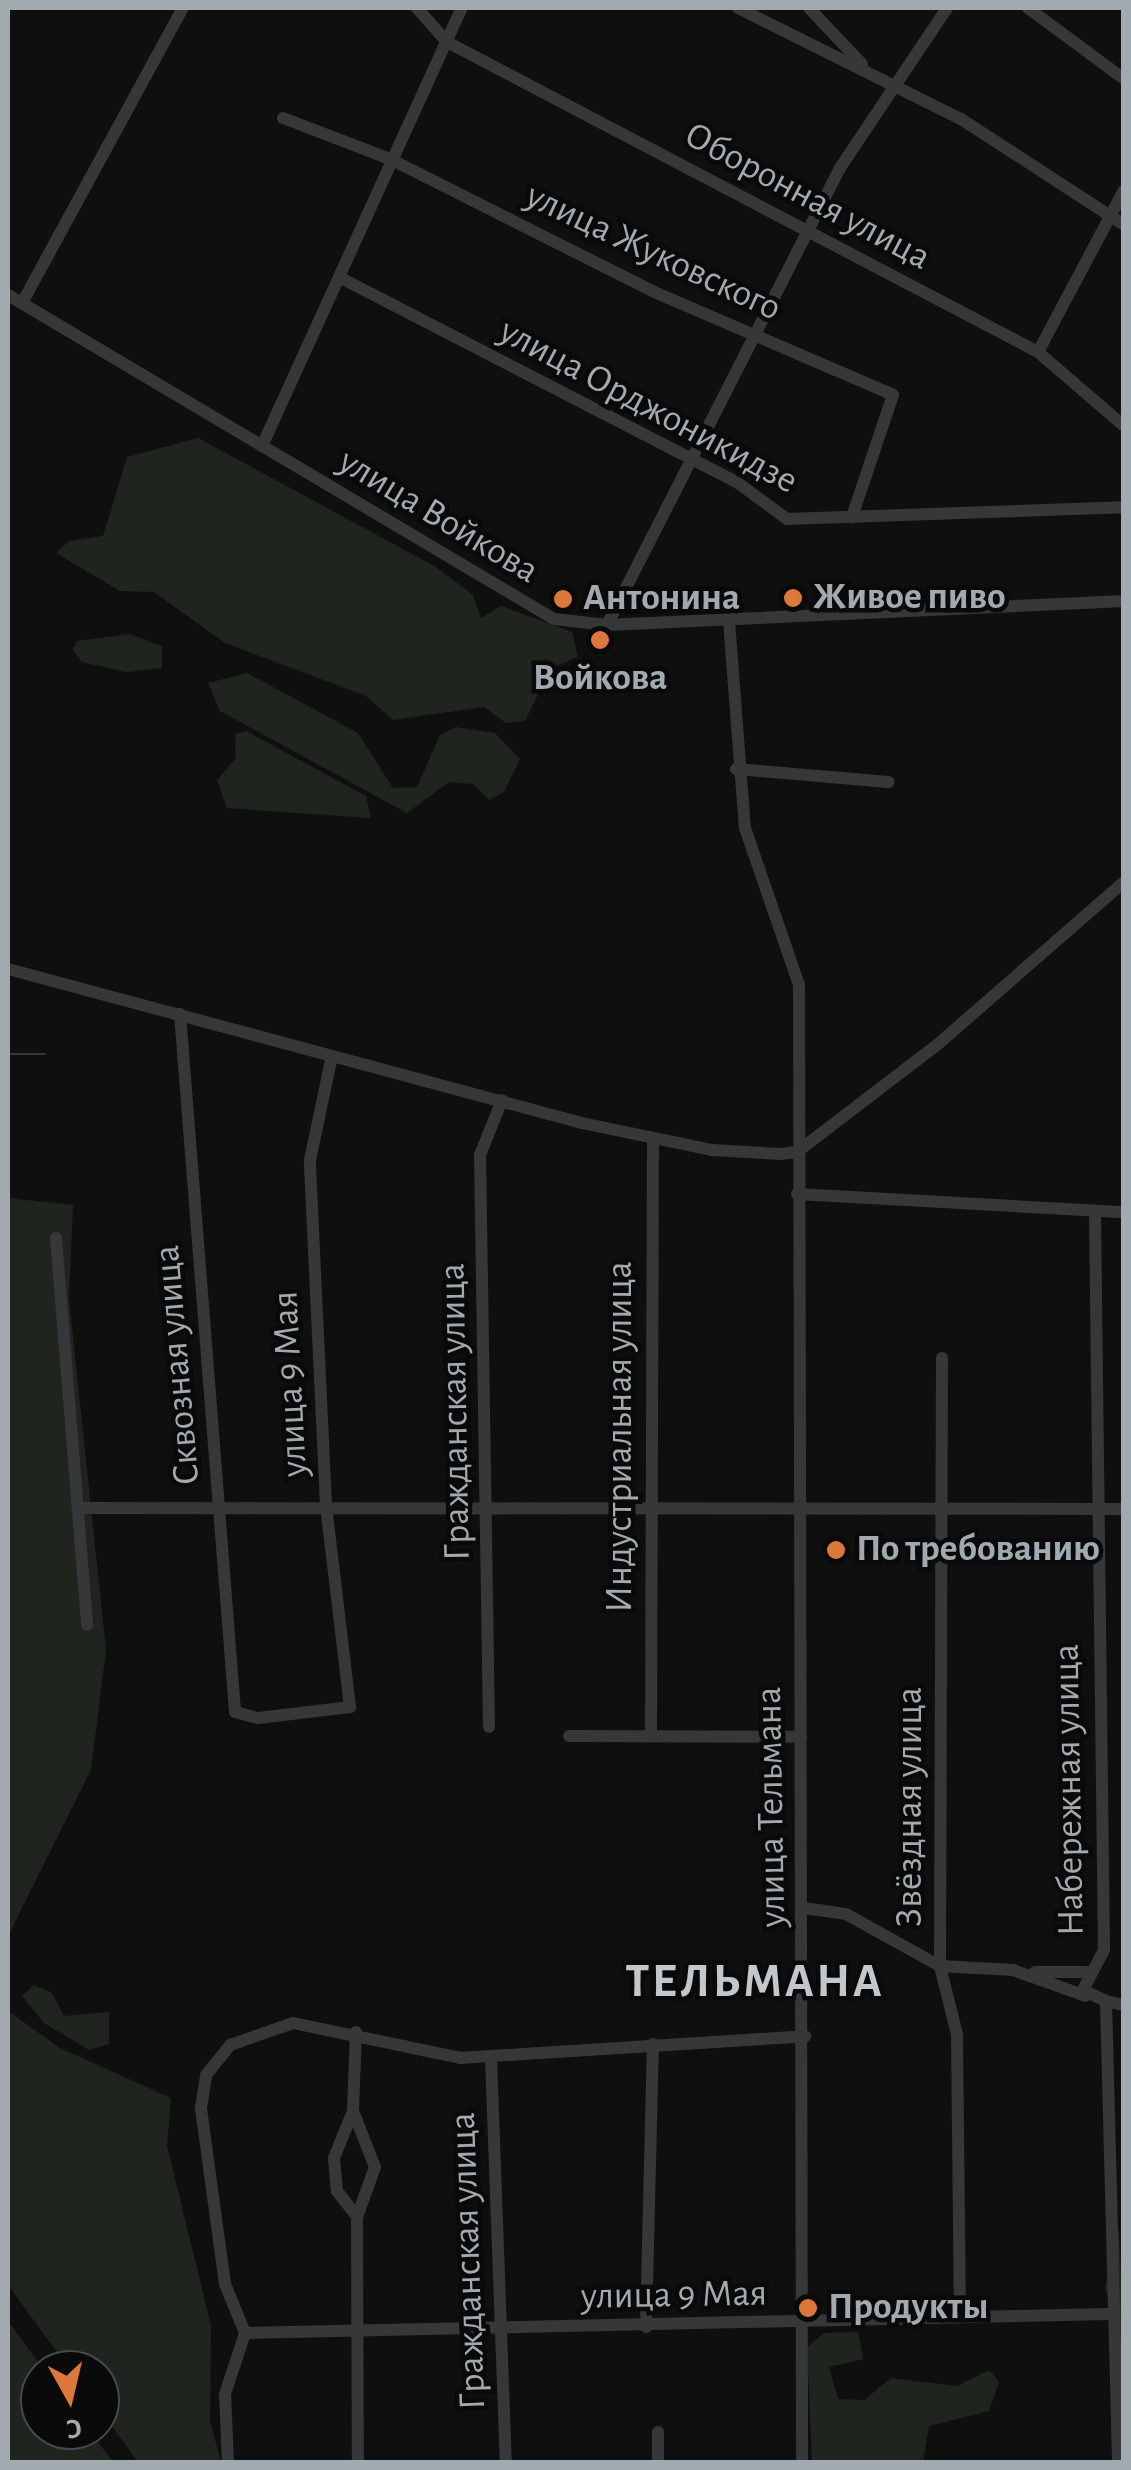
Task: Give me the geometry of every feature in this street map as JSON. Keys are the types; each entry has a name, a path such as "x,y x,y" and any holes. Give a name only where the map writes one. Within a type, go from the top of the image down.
{"street":[{"path":"22,303 183,8"},
{"path":"417,8 447,42"},
{"path":"262,446 390,158 462,8"},
{"path":"738,8 865,68 1124,225"},
{"path":"809,8 865,68"},
{"path":"607,625 750,334 806,231 890,84 947,8"},
{"path":"1028,8 1124,78"},
{"name":"Оборонная улица","path":"447,42 1038,352 1124,426"},
{"name":"улица Жуковского","path":"283,118 390,158 750,334 893,395 852,516"},
{"path":"1038,352 1124,190"},
{"name":"улица Орджоникидзе","path":"339,277 687,460 787,519 1124,507"},
{"name":"улица Войкова","path":"8,296 530,609 607,625 1124,602"},
{"name":"улица Тельмана","path":"729,621 736,769 745,828 799,986 802,2462"},
{"path":"736,769 888,782"},
{"path":"8,969 180,1014 330,1060 654,1138 797,1152 1124,882"},
{"name":"Сквозная улица","path":"180,1014 235,1712 258,1718 350,1707"},
{"name":"улица 9 Мая","path":"330,1060 310,1160 326,1504 350,1707"},
{"name":"Гражданская улица","path":"489,1727 480,1155 502,1100"},
{"name":"Индустриальная улица","path":"650,1736 654,1138"},
{"path":"798,1194 1124,1212"},
{"name":"Набережная улица","path":"1086,1996 1087,1972 1104,1950 1095,1213"},
{"path":"56,1238 88,1625"},
{"name":"Звёздная улица","path":"942,1358 940,1966 958,2034 960,2313"},
{"path":"80,1508 326,1504 1124,1510"},
{"path":"569,1736 801,1738"},
{"path":"803,1908 846,1914 940,1966 1087,1972"},
{"path":"1013,1970 1124,2006"},
{"path":"1106,2000 1111,2314 1118,2462"},
{"path":"228,2462 225,2394 245,2334 225,2284 208,2174 206,2074 230,2045 266,2026 356,2032 444,2056 491,2058 804,2036"},
{"path":"356,2032 353,2110 334,2174 357,2217"},
{"path":"646,2327 652,2044"},
{"name":"Гражданская улица","path":"491,2058 506,2462"},
{"path":"353,2110 374,2166 357,2217 358,2462"},
{"name":"улица 9 Мая","path":"245,2334 801,2323 960,2313 1111,2314"},
{"path":"658,2432 658,2462"}],"shaded area":[{"path":"198,438 436,567 473,595 481,618 501,606 572,632 578,657 551,668 525,721 506,723 484,707 393,720 366,696 225,643 154,592 120,591 56,553 69,541 103,536 127,457"},
{"path":"130,634 162,646 162,668 126,672 82,662 73,650 77,641"},
{"path":"247,673 358,733 393,788 417,787 440,735 456,727 495,733 520,759 504,792 489,800 473,784 449,782 407,813 220,711 208,683"},
{"path":"246,731 366,796 371,818 227,808 217,780 236,758 235,734"},
{"path":"8,1198 73,1205 69,1299 106,1650 91,1770 8,1936"},
{"path":"34,1985 52,1993 64,2016 109,2012 109,2044 89,2050 44,2023 22,1996"},
{"path":"8,2011 60,2048 171,2098 167,2146 211,2325 210,2421 221,2462 138,2462 120,2437 120,2350 55,2350 8,2285"},
{"path":"1119,2229 1123,2330 1117,2333 1105,2288"},
{"path":"8,2321 29,2350 20,2350 20,2450 104,2450 113,2462 8,2462"},
{"path":"858,2332 863,2359 829,2367 838,2399 864,2400 891,2378 957,2386 989,2370 999,2382 989,2411 929,2426 923,2462 812,2462 807,2347 824,2333"}],"waterway":[{"path":"8,1054 45,1054"}],"place":[{"name":"Живое пиво","path":"793,598"},
{"name":"Антонина","path":"563,599"},
{"name":"Войкова","path":"600,640"},
{"name":"По требованию","path":"836,1550"},
{"name":"Продукты","path":"808,2308"}],"district":[{"name":"ТЕЛЬМАНА","path":"755,1983"}]}
